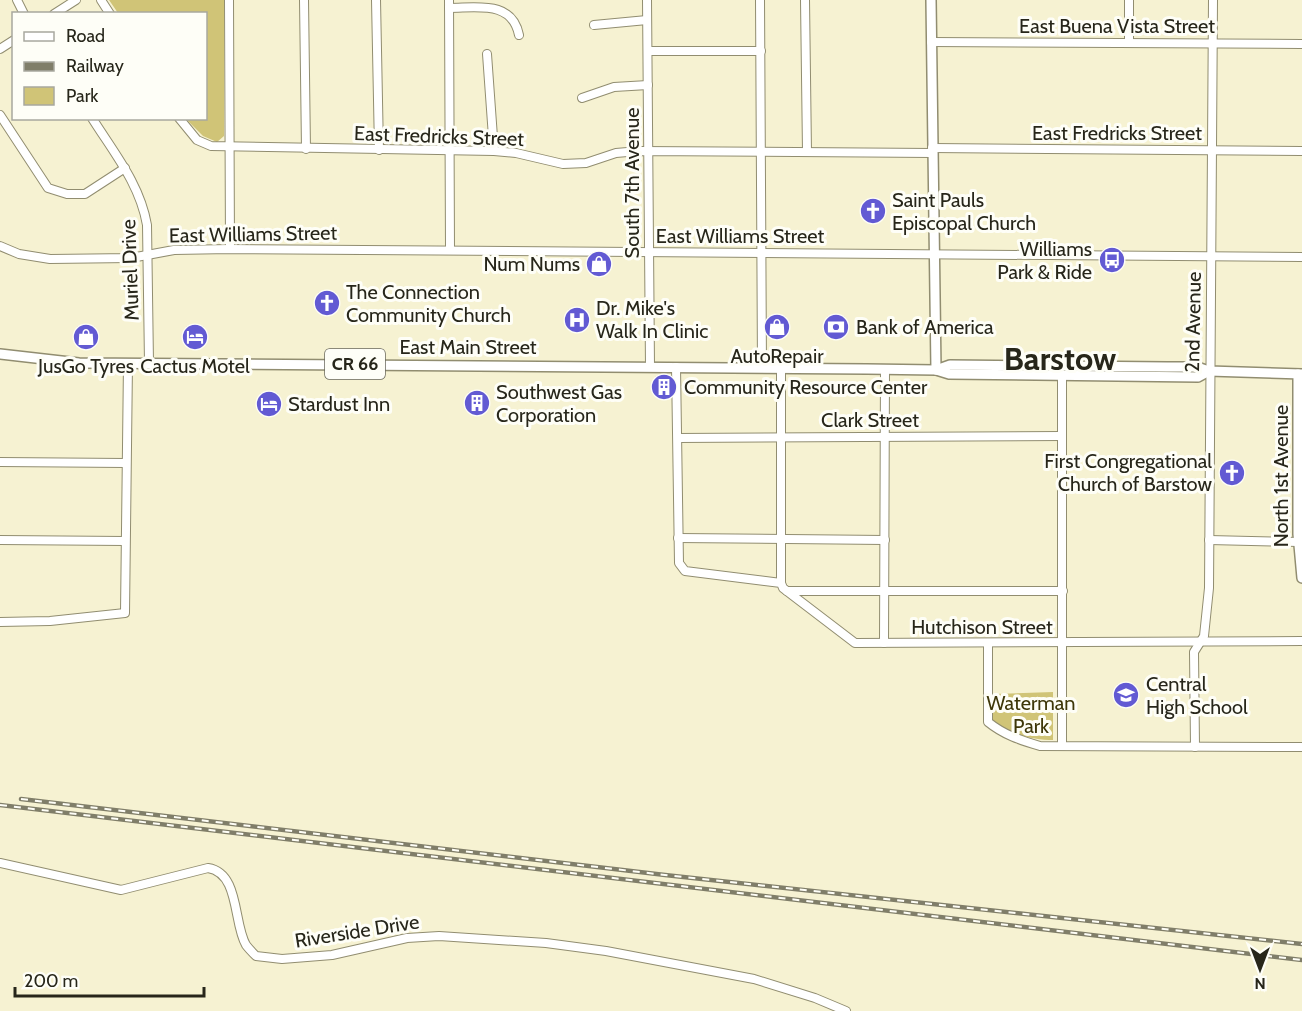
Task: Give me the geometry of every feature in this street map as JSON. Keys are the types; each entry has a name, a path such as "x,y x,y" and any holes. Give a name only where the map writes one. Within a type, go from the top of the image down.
{"main road":[{"path":"931,0 936,370"},
{"name":"East Main Street","path":"0,354 79,363 885,369 936,370 949,375 1198,377 1209,371"},
{"name":"East Main Street","path":"936,370 950,365 1197,367 1209,371 1300,374"},
{"name":"North 1st Avenue","path":"1300,374 1299,536 1302,578"}],"street":[{"path":"57,12 76,0"},
{"path":"229,0 230,249"},
{"path":"304,0 306,149"},
{"path":"376,0 379,150"},
{"name":"South 7th Avenue","path":"647,0 650,367"},
{"path":"760,0 762,368"},
{"path":"805,0 807,152"},
{"path":"1129,0 1129,42"},
{"name":"2nd Avenue","path":"1195,747 1194,652 1204,636 1209,588 1209,371 1214,0"},
{"path":"450,249 449,4 504,11 517,23 519,35"},
{"path":"594,25 648,20"},
{"name":"East Buena Vista Street","path":"931,42 1302,44"},
{"path":"648,51 760,51"},
{"path":"487,54 494,151"},
{"path":"582,98 614,87 648,85"},
{"path":"0,115 48,188 68,194 85,194 124,168"},
{"name":"Muriel Drive","path":"93,120 139,191 144,208 148,256 149,363"},
{"name":"East Fredricks Street","path":"181,120 198,140 211,146 494,151 516,153 563,164 586,163 622,152 648,151 1302,151"},
{"name":"East Williams Street","path":"0,246 20,254 50,259 148,256 174,250 230,249 1302,257"},
{"path":"0,622 50,621 125,613 128,363"},
{"path":"676,367 679,563 685,571 782,583 781,368"},
{"path":"884,643 885,369"},
{"path":"1062,375 1062,746"},
{"name":"Clark Street","path":"678,438 1062,436"},
{"path":"0,462 126,463"},
{"path":"1209,540 1299,536"},
{"path":"678,538 885,540"},
{"path":"0,540 125,541"},
{"name":"Hutchison Street","path":"782,583 787,591 855,643 1199,644 1302,641"},
{"path":"787,591 1062,591"},
{"path":"988,643 988,722 1001,733 1016,739 1040,746 1302,747"},
{"name":"Riverside Drive","path":"0,863 121,890 208,868 217,869 226,879 246,944 256,956 282,958 332,955 407,938 439,936 546,943 606,951 754,979 815,998 846,1011"}],"green space":[{"path":"109,0 224,0 224,136 217,142 203,136 187,120 207,120 207,12 117,12"},
{"name":"Waterman Park","path":"1053,692 1053,740 1037,739 1011,732 991,718 993,694"}],"railway":[{"path":"21,799 665,875 1302,944"},
{"path":"0,805 1302,960"}],"place":[{"name":"Saint Pauls Episcopal Church","path":"873,211"},
{"name":"Williams Park & Ride","path":"1112,260"},
{"name":"Num Nums","path":"599,264"},
{"name":"The Connection Community Church","path":"327,303"},
{"name":"Dr. Mike's Walk In Clinic","path":"577,320"},
{"name":"AutoRepair","path":"777,327"},
{"name":"Bank of America","path":"836,327"},
{"name":"JusGo Tyres","path":"86,337"},
{"name":"Cactus Motel","path":"195,337"},
{"name":"Community Resource Center","path":"664,387"},
{"name":"Southwest Gas Corporation","path":"477,403"},
{"name":"Stardust Inn","path":"269,404"},
{"name":"First Congregational Church of Barstow","path":"1232,473"},
{"name":"Central High School","path":"1126,695"}],"district":[{"name":"Barstow","path":"1060,359"}]}
